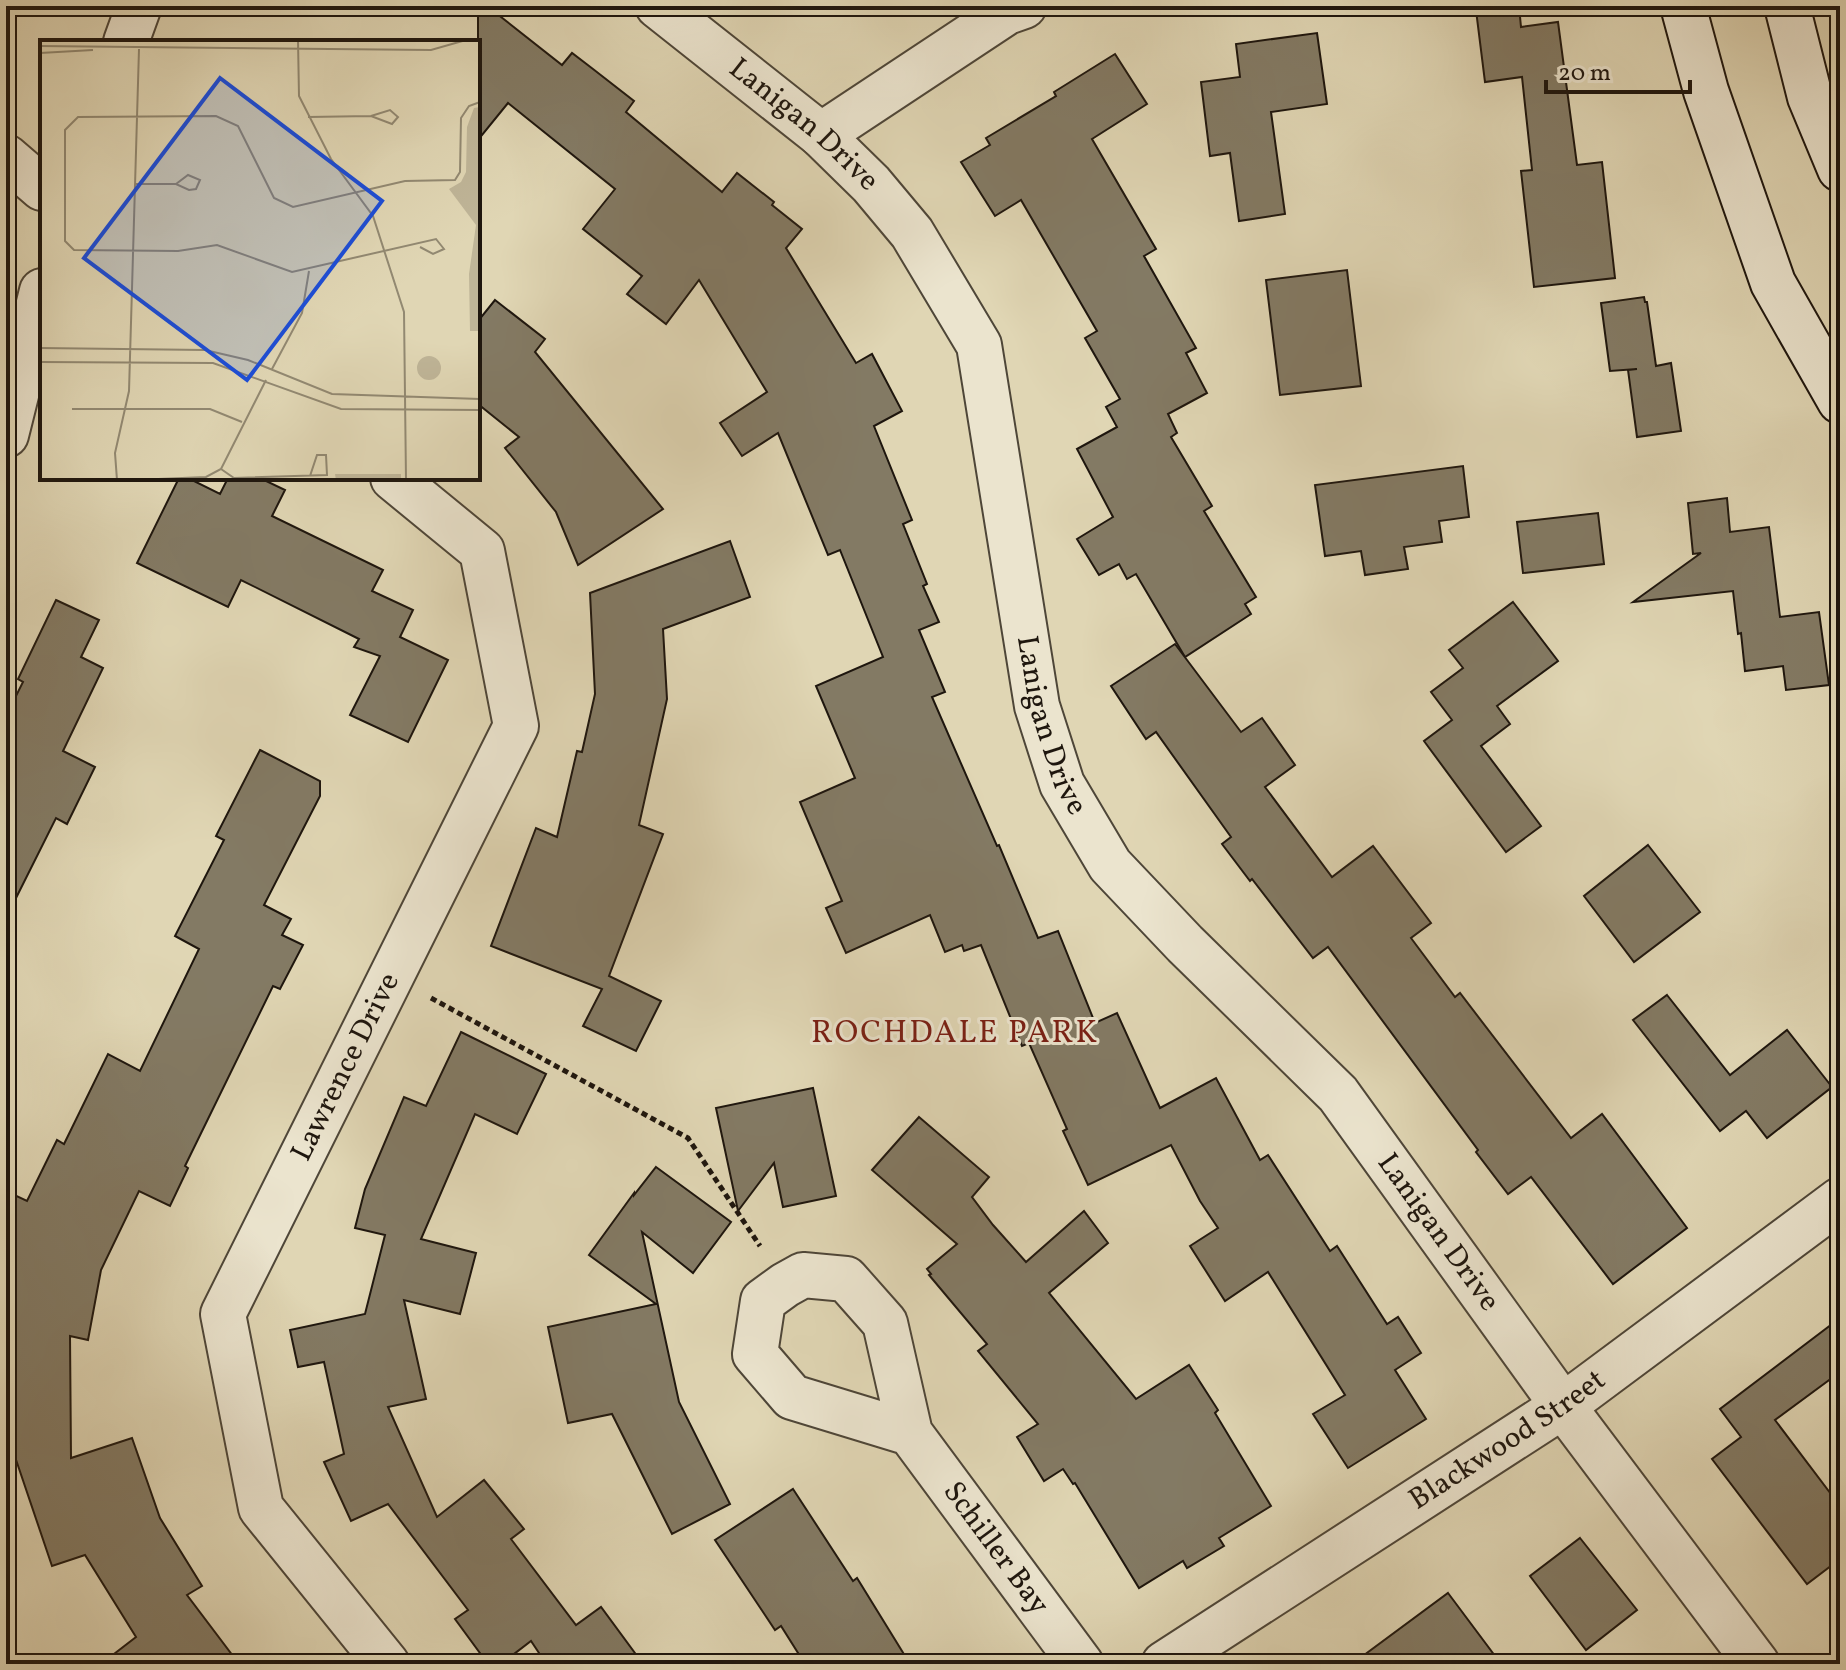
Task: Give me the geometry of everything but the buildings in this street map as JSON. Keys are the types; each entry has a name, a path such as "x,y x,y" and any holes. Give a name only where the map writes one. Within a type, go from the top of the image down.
{"street":[{"path":"127,40 139,6"},
{"name":"Lanigan Drive","path":"658,6 821,135 871,184 912,233 979,345 1037,706 1062,784 1110,865 1185,944 1338,1094 1563,1406 1757,1664"},
{"path":"821,135 1007,12 1024,6"},
{"path":"1683,6 1706,91 1773,283 1840,401"},
{"path":"1787,6 1810,97 1840,169"},
{"path":"6,157 40,186"},
{"path":"6,435 40,299"},
{"name":"Lawrence Drive","path":"387,1664 261,1508 223,1314 516,726 482,551 395,480"},
{"name":"Blackwood Street","path":"1164,1664 1563,1406 1840,1200"},
{"name":"Schiller Bay","path":"785,1285 803,1275 846,1279 885,1323 910,1433 1081,1664"},
{"path":"785,1285 763,1301 755,1354 792,1397 910,1433"}],"path":[{"path":"392,977 688,1138 785,1285"}],"district":[{"name":"ROCHDALE PARK","path":"955,1034"}]}
